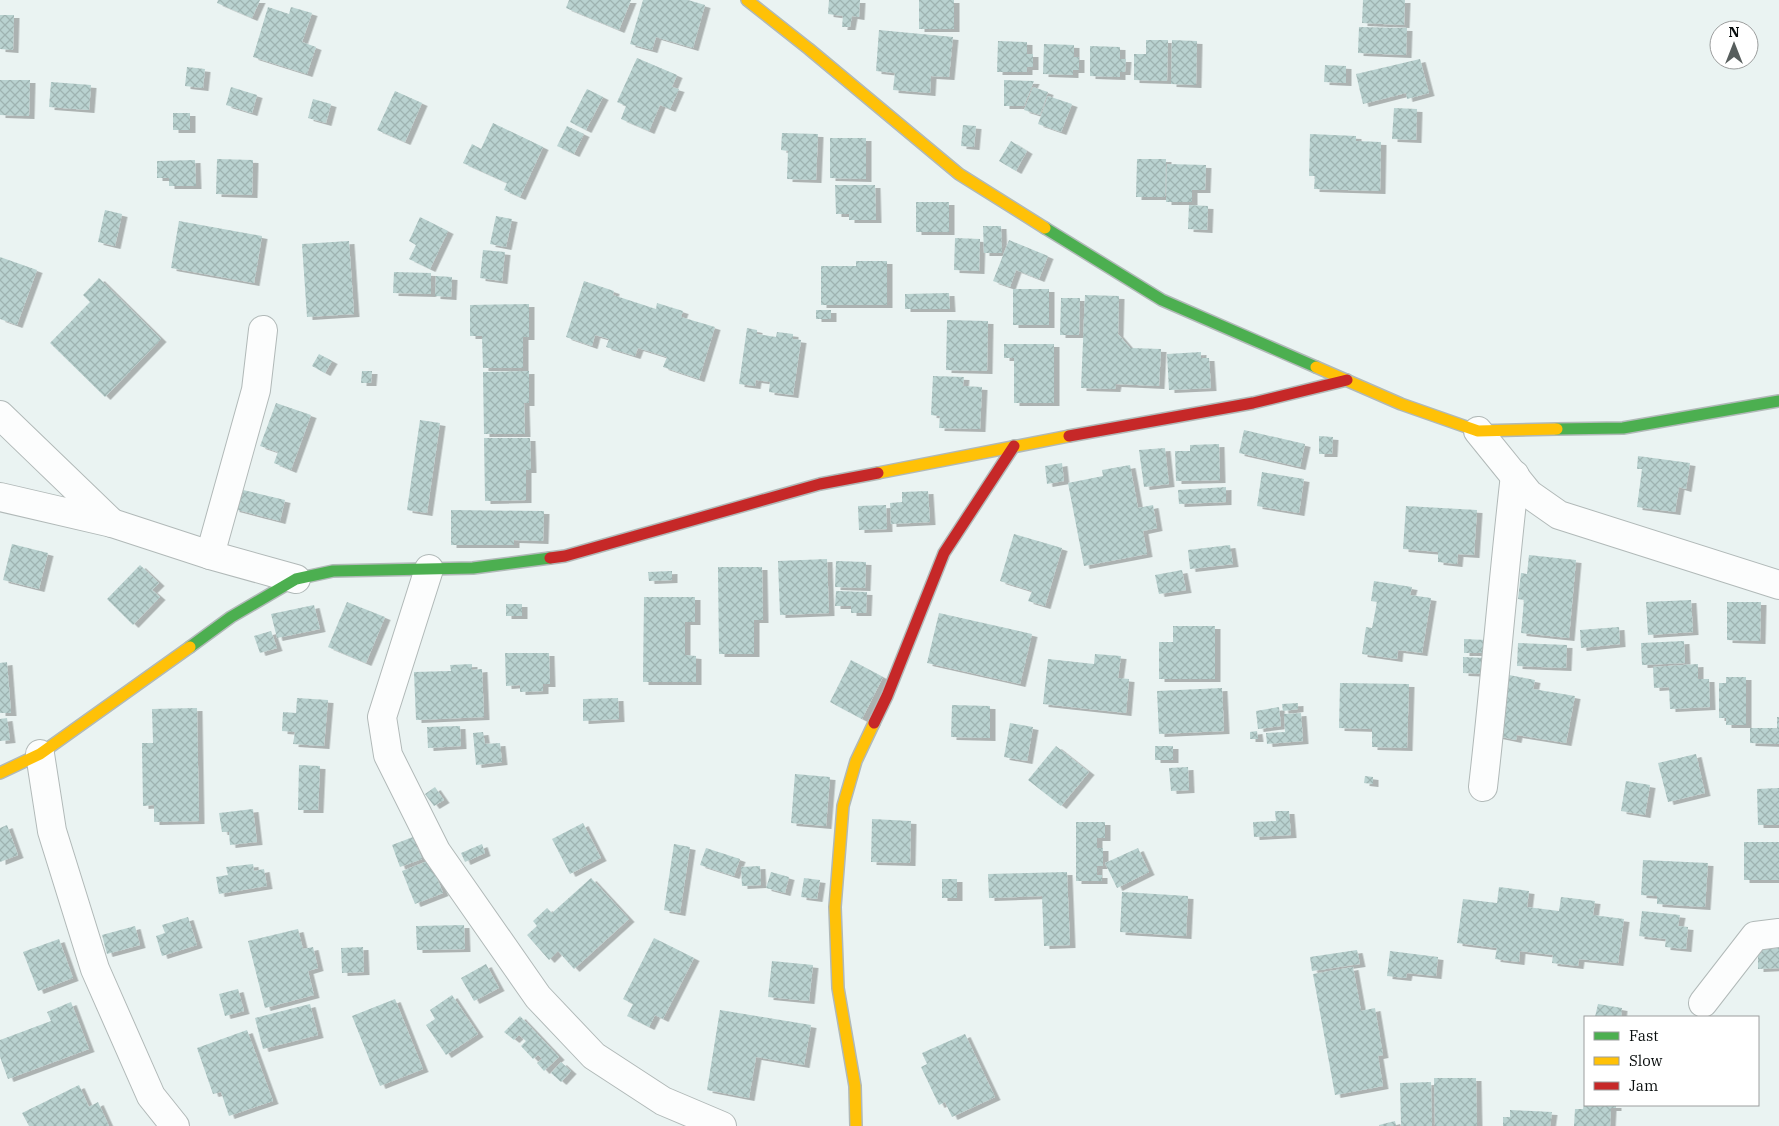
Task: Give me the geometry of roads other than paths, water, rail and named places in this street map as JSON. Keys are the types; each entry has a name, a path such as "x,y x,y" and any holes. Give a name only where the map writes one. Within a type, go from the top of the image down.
{"street":[{"path":"747,0 810,49 959,174 1162,300 1401,404 1478,431 1623,428 1779,400"},
{"path":"210,555 256,390 263,330"},
{"path":"0,773 40,754 231,617 296,579 333,571 472,568 565,556 820,484 1014,446 1253,403 1347,380"},
{"path":"0,415 112,523"},
{"path":"1478,431 1529,494 1559,515 1779,585"},
{"path":"856,1126 856,1086 838,988 835,907 843,806 856,761 887,696 944,553 1014,446"},
{"path":"1483,787 1515,476"},
{"path":"0,497 112,523 210,555 296,579"},
{"path":"429,569 382,717 388,755 436,851 538,997 594,1056 663,1101 722,1126"},
{"path":"40,754 52,831 95,968 151,1096 175,1126"},
{"path":"1703,1004 1755,936 1779,933"}]}
